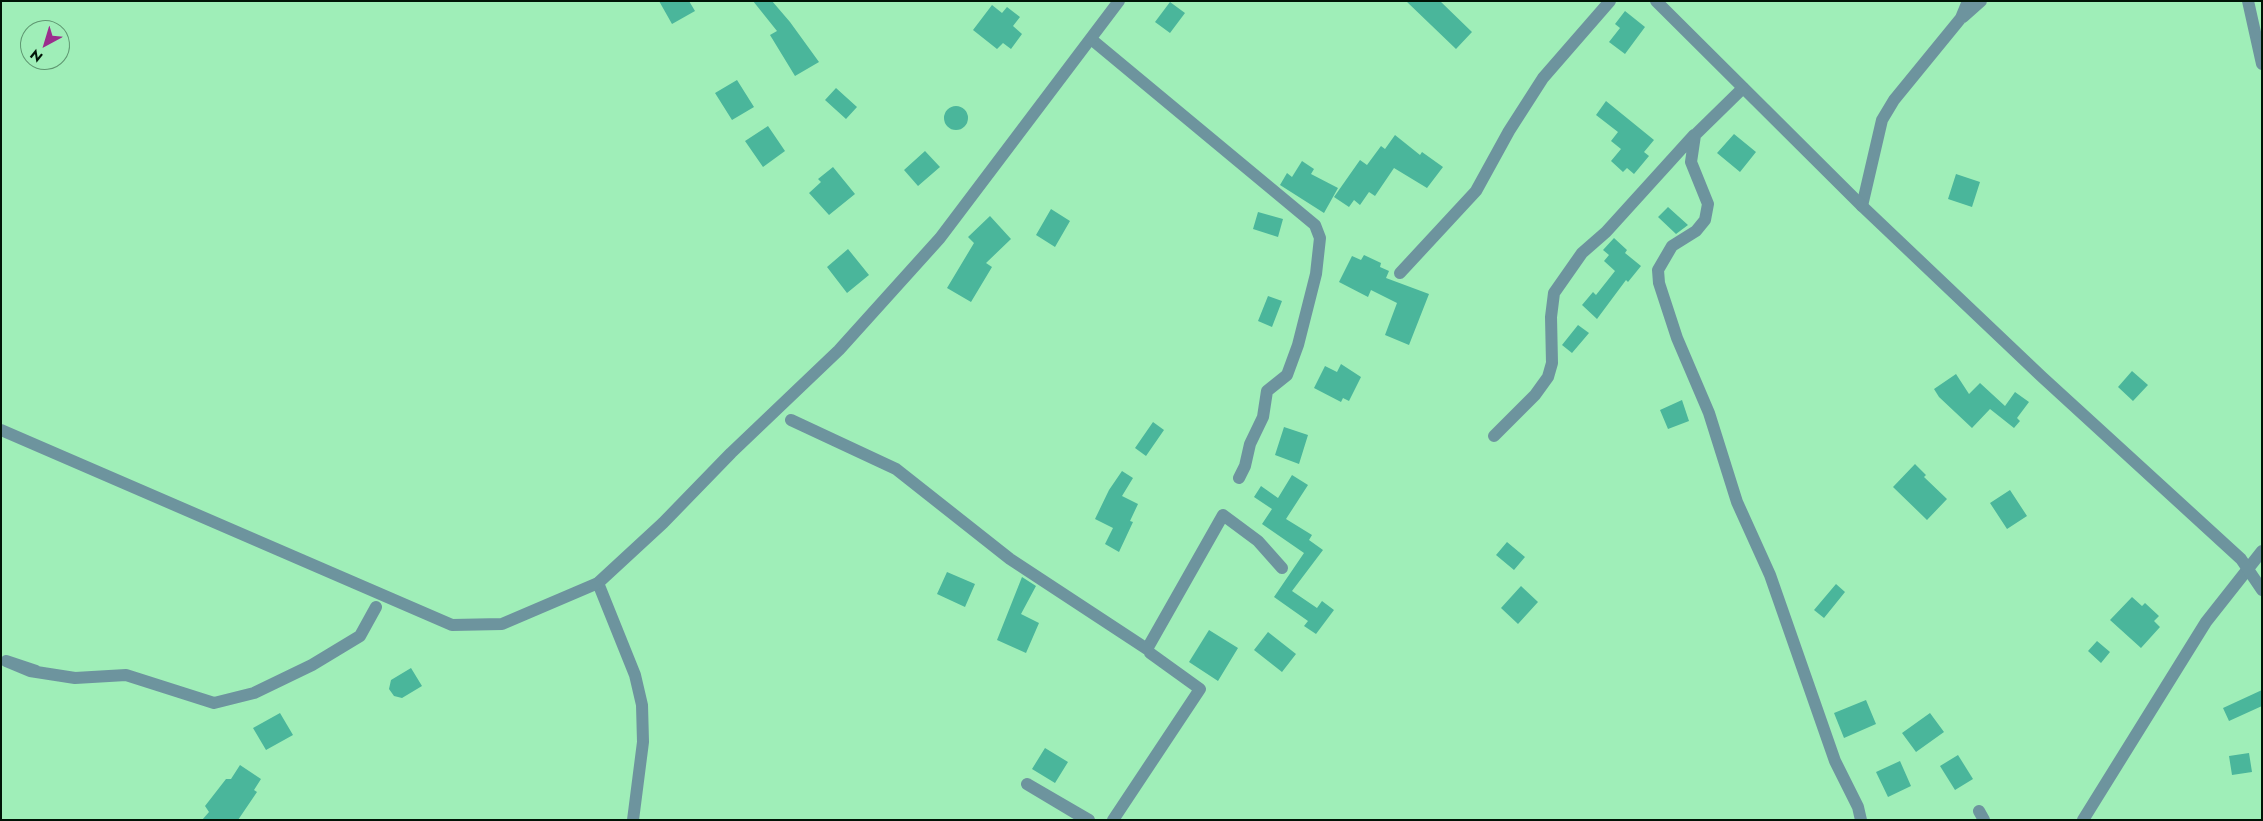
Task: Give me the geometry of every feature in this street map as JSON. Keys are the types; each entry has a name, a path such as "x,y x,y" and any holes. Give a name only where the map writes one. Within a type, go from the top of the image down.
{"street":[{"path":"1,430 452,625 502,624 598,583 663,523 731,453 839,350 940,238 1119,1"},
{"path":"1400,273 1476,191 1509,131 1543,78 1610,1"},
{"path":"1656,1 1862,206 2247,567 2260,584"},
{"path":"1961,18 1968,1"},
{"path":"1862,206 1882,120 1894,100 1961,18 1981,1"},
{"path":"2248,1 2262,64"},
{"path":"1091,39 1315,226 1320,238 1316,274 1298,345 1287,374 1267,391 1263,417 1250,444 1245,466 1239,478"},
{"path":"1494,436 1535,395 1548,377 1552,363 1551,317 1554,293 1582,253 1606,232 1694,135 1743,88"},
{"path":"1694,135 1691,162 1708,204 1705,220 1696,231 1672,246 1658,270 1659,283 1677,338 1709,413 1737,502 1770,575 1836,760 1858,806 1861,820"},
{"path":"791,420 896,470 1010,559 1146,649 1223,515 1258,540 1282,568"},
{"path":"2082,820 2206,622 2247,567 2262,551"},
{"path":"598,583 635,675 642,705 643,742 633,820"},
{"path":"4,660 36,671 75,678 126,675 214,703 254,693 328,655 360,636 376,607"},
{"path":"1113,820 1200,689 1150,653"}],"building":[{"path":"659,1 689,1 695,11 672,24"},
{"path":"753,1 772,1 819,62 795,76 770,35 777,31"},
{"path":"1406,1 1440,1 1472,32 1456,49"},
{"path":"1170,2 1185,13 1170,33 1155,22"},
{"path":"992,5 1002,13 1007,7 1020,17 1013,26 1022,34 1011,49 1003,43 997,49 973,30"},
{"path":"1625,11 1645,27 1625,54 1609,42 1620,28 1615,24"},
{"path":"737,80 754,107 732,120 715,93"},
{"path":"836,88 857,107 846,119 825,100"},
{"path":"1606,101 1654,140 1644,152 1649,156 1634,174 1627,168 1623,172 1611,161 1621,149 1611,141 1618,132 1596,115"},
{"path":"956,106 961,107 967,113 967,123 961,129 956,130 951,129 945,123 944,118 945,113 951,107"},
{"path":"768,126 785,151 763,167 745,141"},
{"path":"1734,134 1756,152 1740,172 1717,153"},
{"path":"1395,135 1420,155 1422,152 1443,167 1427,188 1394,168 1375,196 1369,192 1360,205 1354,200 1349,207 1334,197 1360,160 1367,165 1381,146 1385,149"},
{"path":"925,151 940,167 918,186 904,170"},
{"path":"1302,161 1314,169 1311,174 1338,188 1324,213 1280,185 1287,173 1292,177"},
{"path":"833,167 855,194 829,215 809,193 821,182 818,179"},
{"path":"1956,174 1980,182 1972,207 1948,199"},
{"path":"1668,207 1688,225 1676,234 1658,217"},
{"path":"1051,209 1070,221 1055,247 1036,235"},
{"path":"1258,212 1283,219 1278,237 1253,229"},
{"path":"990,216 1011,239 986,263 992,267 971,302 947,288 974,243 968,237"},
{"path":"1614,238 1627,250 1625,253 1641,266 1628,282 1626,280 1597,319 1582,305 1593,292 1596,295 1615,271 1604,261 1609,255 1603,250"},
{"path":"848,249 869,275 847,293 827,267"},
{"path":"1364,255 1381,263 1380,267 1389,271 1386,278 1429,294 1409,345 1385,335 1397,303 1371,290 1368,297 1339,282 1352,256 1361,260"},
{"path":"1268,296 1282,301 1272,327 1258,321"},
{"path":"1578,325 1589,333 1572,353 1562,345"},
{"path":"1341,364 1361,377 1349,401 1343,398 1341,402 1314,388 1325,366 1337,372"},
{"path":"2132,371 2148,385 2133,401 2118,387"},
{"path":"1956,374 1969,394 1980,383 2005,406 2015,392 2029,402 2017,418 2020,421 2014,428 1990,409 1972,428 1939,397 1934,389"},
{"path":"1682,400 1689,421 1668,429 1660,410"},
{"path":"1153,422 1164,430 1146,456 1135,448"},
{"path":"1284,427 1308,435 1299,464 1275,455"},
{"path":"1915,464 1926,475 1924,477 1947,499 1927,520 1893,487"},
{"path":"1122,471 1133,478 1122,496 1138,504 1130,521 1133,522 1119,552 1105,544 1113,528 1095,519 1109,490"},
{"path":"1292,475 1308,485 1286,519 1312,535 1309,540 1323,550 1292,591 1317,608 1322,601 1334,610 1316,634 1304,626 1308,621 1274,597 1304,553 1262,524 1272,509 1254,497 1261,486 1278,498"},
{"path":"2010,490 2027,516 2007,529 1990,503"},
{"path":"1507,542 1525,557 1514,570 1496,555"},
{"path":"947,572 975,584 965,607 937,594"},
{"path":"1022,577 1036,586 1021,614 1039,623 1026,653 997,640"},
{"path":"1836,584 1845,592 1824,618 1814,610"},
{"path":"1521,586 1538,602 1518,624 1501,608"},
{"path":"2132,597 2142,606 2145,603 2159,616 2154,621 2160,627 2141,648 2110,620"},
{"path":"1209,630 1238,648 1218,681 1189,662"},
{"path":"1268,632 1296,654 1282,672 1254,650"},
{"path":"2097,641 2110,652 2101,663 2088,651"},
{"path":"411,668 422,686 402,698 394,696 389,689 391,680"},
{"path":"2262,690 2262,706 2229,721 2223,708"},
{"path":"1866,700 1876,724 1844,738 1834,713"},
{"path":"280,713 293,735 266,750 253,728"},
{"path":"1930,713 1944,732 1916,752 1902,733"},
{"path":"1045,748 1068,762 1055,783 1032,769"},
{"path":"2249,753 2252,772 2232,775 2229,756"},
{"path":"1958,755 1973,779 1955,790 1940,766"},
{"path":"1900,761 1911,786 1888,797 1876,772"},
{"path":"240,765 261,779 254,790 257,792 238,820 202,820 209,812 205,806 226,779 231,779"}]}
